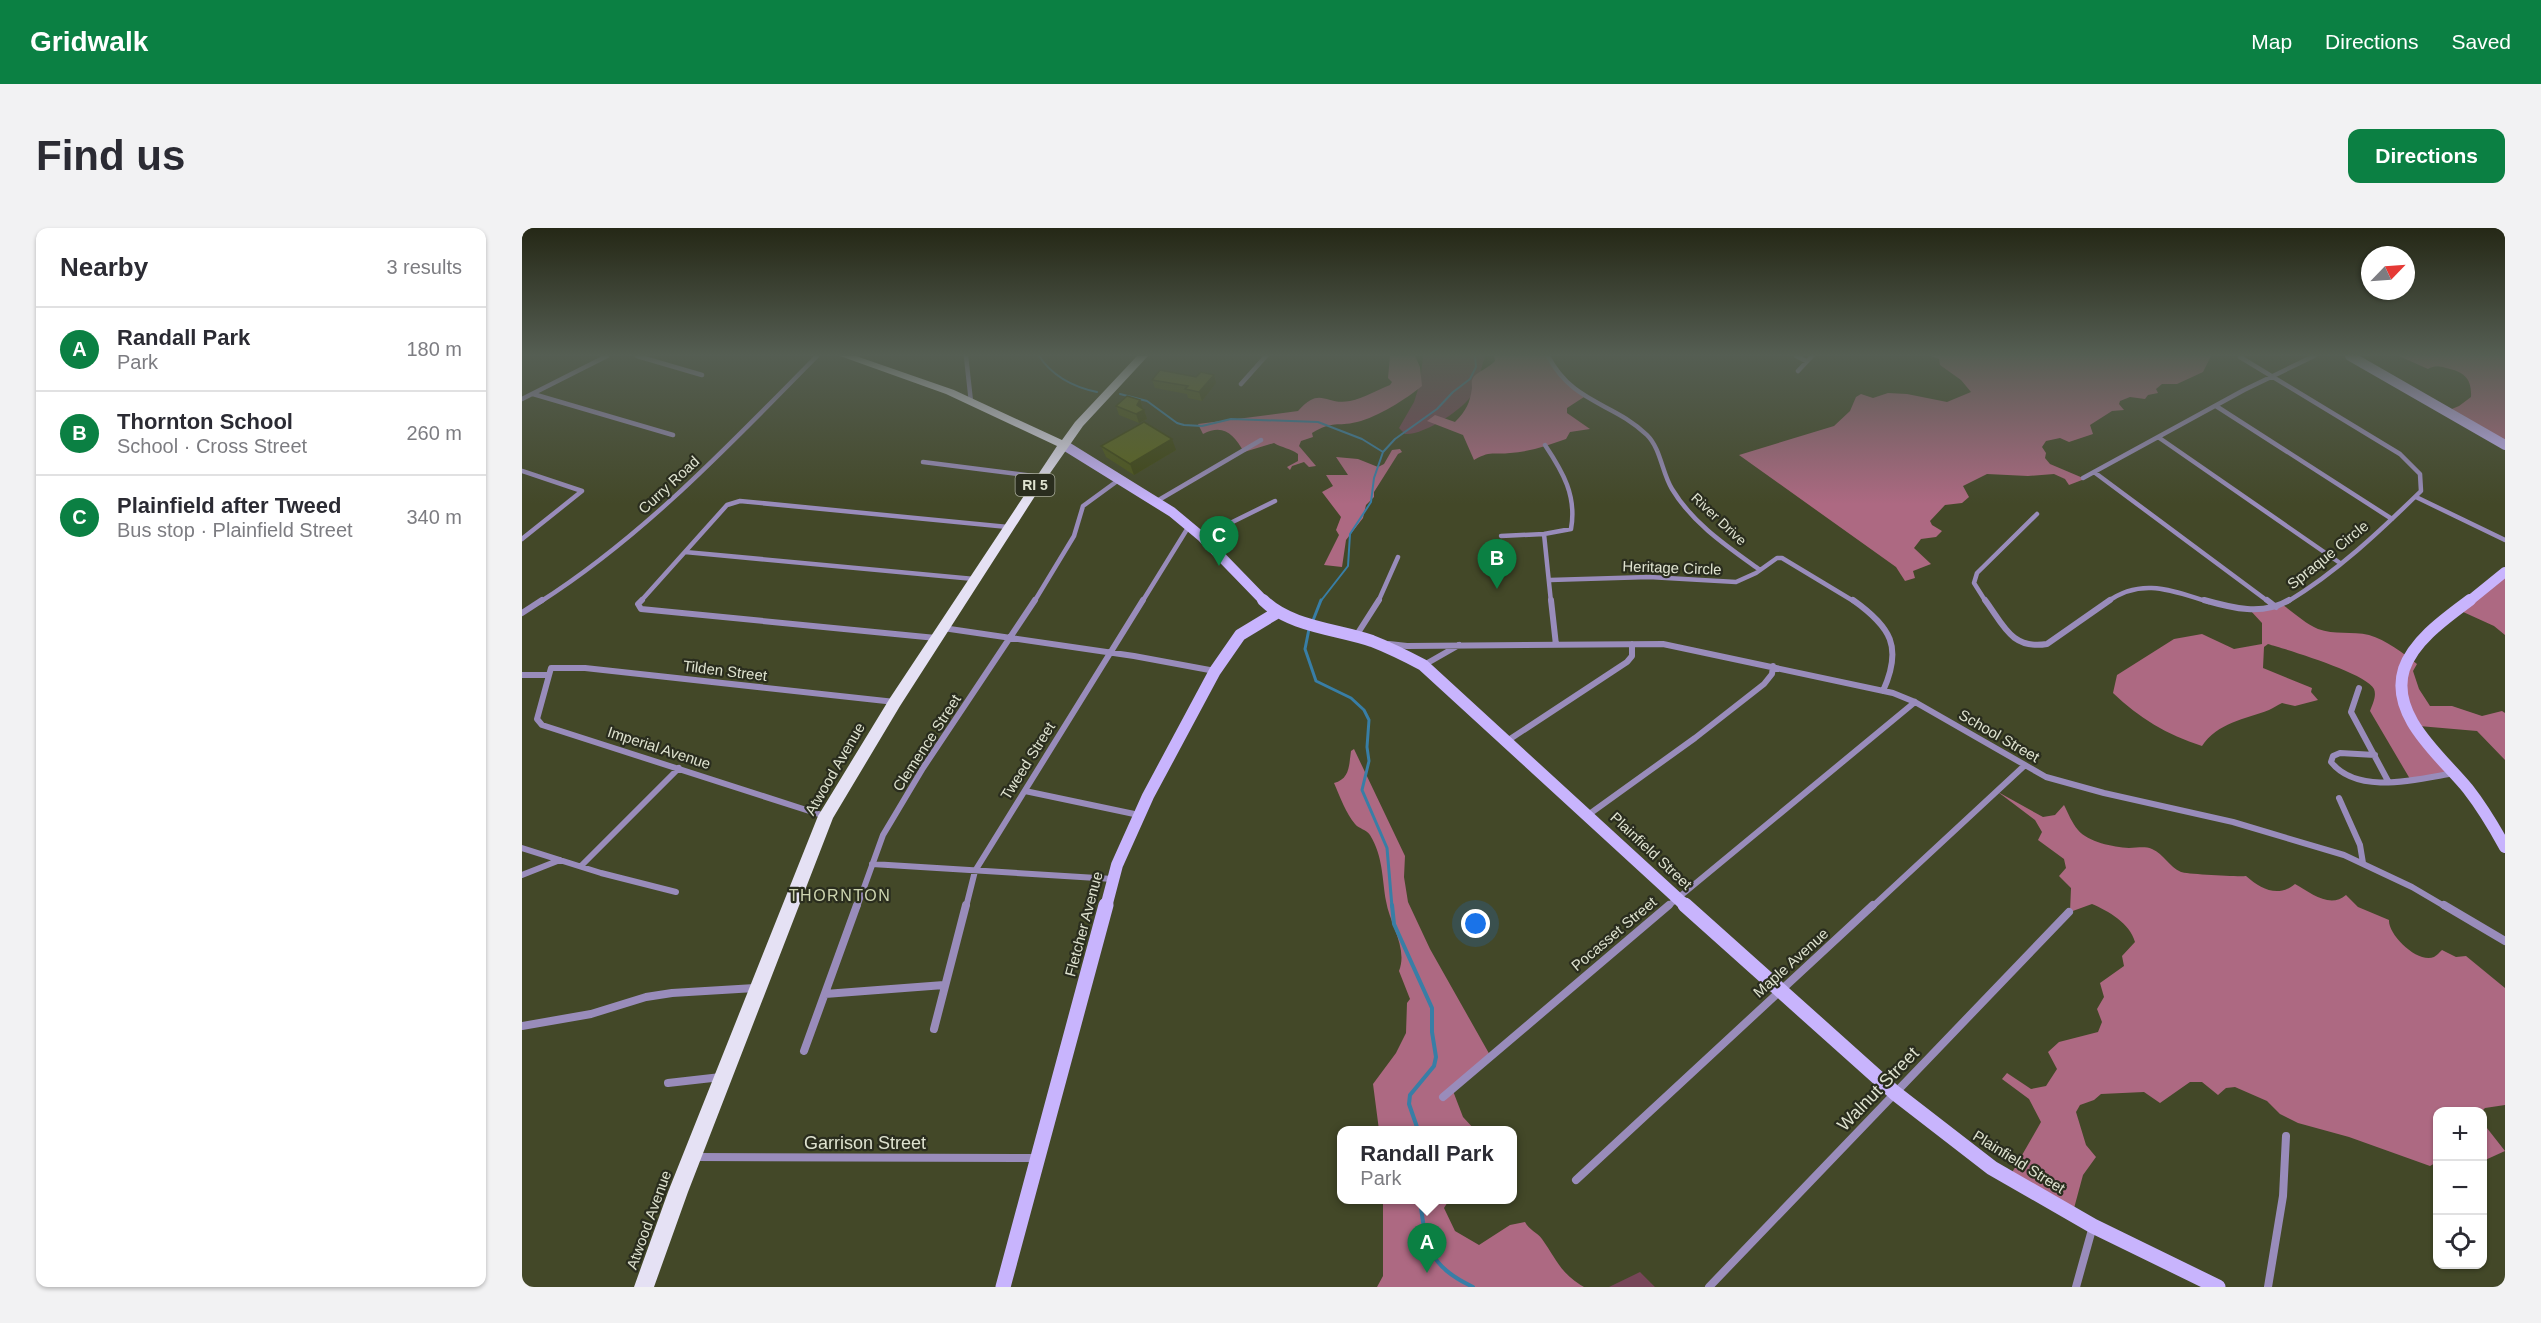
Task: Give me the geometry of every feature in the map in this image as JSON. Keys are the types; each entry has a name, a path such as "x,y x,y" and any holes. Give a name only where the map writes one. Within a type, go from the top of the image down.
{"main road":[{"path":"977,405 1064,445"},
{"name":"Atwood Avenue","path":"644,1287 692,1157 826,816 895,702 1008,527 1079,424 1096,405"},
{"path":"2436,405 2505,445"},
{"name":"Plainfield Street","path":"1064,445 1157,501 1202,537 1260,599 1278,612 1313,625 1356,636 1401,653 1423,665 1895,1093 1992,1168 2093,1226 2218,1287"},
{"path":"2505,572 2433,631 2416,648 2401,672 2401,692 2409,714 2425,740 2475,798 2505,847"},
{"name":"Fletcher Avenue","path":"1003,1287 1113,879 1139,815 1215,671 1240,635 1278,612"}],"street":[{"path":"572,405 673,435"},
{"name":"Curry Road","path":"522,613 602,561 670,503 768,405"},
{"name":"River Drive","path":"1599,405 1649,436 1664,474 1685,506 1713,535 1760,570"},
{"path":"2319,405 2410,461 2422,480 2421,491 2416,497 2505,540"},
{"path":"2083,478 2216,406 2392,519"},
{"path":"2158,437 2340,563"},
{"path":"1157,501 1261,440"},
{"path":"1501,536 1569,531 1574,513 1570,485 1545,445"},
{"path":"922,462 1041,477"},
{"path":"522,471 582,491 522,539"},
{"path":"2094,472 2276,607"},
{"name":"Clemence Street","path":"804,1051 883,835 923,768 1011,637 1074,536 1083,506 1120,479"},
{"name":"Spraque Circle","path":"2037,514 1977,573 1974,583 2002,626 2013,638 2033,647 2047,644 2121,592 2133,587 2156,587 2206,603 2241,609 2268,610 2276,607 2297,597 2416,497"},
{"path":"1202,537 1275,501"},
{"path":"1008,527 732,502 638,604 639,608 1011,637 1215,671"},
{"name":"Tweed Street","path":"934,1029 975,871 1189,526"},
{"path":"1544,534 1556,645"},
{"path":"685,552 975,579"},
{"path":"1356,636 1383,593 1398,557"},
{"name":"Heritage Circle","path":"1550,580 1649,577 1724,583 1742,580 1777,558 1782,558 1851,599 1874,617 1887,631 1893,646 1892,670 1882,691"},
{"name":"School Street","path":"1371,642 1407,646 1663,644 1882,691 1915,702 2024,766 2054,780 2282,835 2363,863 2443,904 2505,940"},
{"path":"1507,741 1627,662 1632,656 1632,644"},
{"name":"School Street","path":"1423,665 1460,645"},
{"path":"1588,815 1695,738 1764,684 1772,674 1773,666"},
{"name":"Tilden Street","path":"522,675 585,668 895,702"},
{"name":"Imperial Avenue","path":"550,671 538,722 826,816"},
{"path":"2359,688 2351,712 2388,782"},
{"name":"Pocasset Street","path":"1443,1097 1915,702"},
{"path":"2374,754 2340,753 2333,756 2331,762 2333,767 2348,778 2388,782 2455,773"},
{"name":"Maple Avenue","path":"1576,1180 2024,766"},
{"path":"580,866 679,768"},
{"path":"1024,791 1139,815"},
{"path":"2339,798 2360,845 2363,863"},
{"path":"522,848 676,892"},
{"path":"522,875 561,860"},
{"path":"872,864 1113,879"},
{"name":"Walnut Street","path":"1709,1287 2069,912"},
{"path":"825,994 944,985"},
{"path":"522,1026 591,1014 646,997 672,993 758,988"},
{"path":"668,1083 725,1076"},
{"path":"2268,1287 2283,1196 2286,1136"},
{"name":"Garrison Street","path":"692,1157 1037,1158"},
{"path":"2076,1287 2093,1226"}],"shaded area":[{"path":"1304,405 1394,405 1357,422 1325,426 1312,433 1313,437 1301,441 1299,446 1316,466 1309,467 1304,462 1292,466 1290,470 1287,467 1298,461 1298,454 1292,450 1274,443 1244,452 1228,432 1217,430 1203,434 1198,424 1298,411"},
{"path":"1412,405 1462,405 1452,414 1422,431 1405,434 1399,428"},
{"path":"1467,405 1571,405 1567,408 1567,413 1590,429 1570,432 1566,439 1539,448 1488,454 1474,460 1463,435 1427,421 1435,415 1455,422"},
{"path":"1852,405 2120,405 2124,410 2112,411 2090,425 2093,434 2069,442 2060,438 2046,441 2042,447 2046,453 2045,458 2050,464 2083,478 2082,480 2069,485 2065,479 2054,474 2028,476 1987,474 1963,486 1969,497 1962,503 1945,505 1930,521 1942,531 1936,537 1921,539 1914,548 1931,564 1913,571 1915,578 1905,581 1896,567 1739,455 1834,426 1850,411"},
{"path":"2505,405 2505,445 2447,411 2459,406"},
{"path":"1400,449 1402,452 1398,454 1374,492 1374,497 1366,505 1363,518 1346,540 1342,567 1324,565 1339,535 1336,530 1341,517 1322,492 1333,486 1326,475 1348,475 1336,457 1358,459 1378,467 1384,464 1392,450"},
{"path":"2505,573 2505,635 2494,626 2461,611"},
{"path":"2283,605 2318,629 2369,635 2400,651 2417,664 2413,671 2419,689 2430,706 2452,706 2482,716 2502,711 2505,713 2505,760 2477,731 2419,726 2455,773 2410,779 2370,711 2375,692 2368,683 2342,669 2268,644 2264,647 2263,668 2312,688 2311,692 2318,700 2295,706 2282,703 2223,727 2208,738 2202,746 2154,725 2113,693 2117,675 2174,639 2202,634 2234,649 2262,644 2262,623 2250,610"},
{"path":"1354,749 1405,856 1404,877 1408,902 1430,949 1491,1057 1453,1091 1463,1117 1471,1126 1378,1126 1373,1084 1396,1053 1406,1033 1407,1003 1410,999 1399,971 1400,945 1388,910 1377,851 1368,833 1352,820 1334,783 1346,775 1351,751"},
{"path":"1998,792 2043,817 2055,815 2064,805 2076,827 2088,838 2116,846 2152,849 2181,872 2246,876 2264,888 2276,891 2295,884 2327,900 2340,899 2346,895 2358,907 2389,920 2393,933 2412,952 2427,958 2434,957 2442,950 2456,957 2466,956 2505,988 2505,1105 2487,1108 2433,1107 2433,1164 2430,1166 2349,1137 2298,1123 2280,1114 2267,1101 2235,1087 2226,1088 2218,1095 2202,1082 2190,1082 2160,1103 2144,1092 2101,1094 2094,1100 2080,1105 2076,1112 2086,1145 2096,1157 2083,1175 2073,1212 2010,1176 2041,1122 2029,1099 2002,1079 2007,1073 2031,1089 2046,1086 2057,1069 2048,1052 2059,1042 2098,1032 2102,1022 2097,1009 2104,997 2100,983 2124,966 2122,956 2135,942 2123,923 2092,904 2070,912 2071,888 2059,876 2066,868 2064,859 2038,840 2042,832 2035,820"},
{"path":"2487,1128 2505,1151 2487,1159"},
{"path":"1383,1204 1446,1204 1444,1208 1455,1231 1479,1245 1510,1225 1525,1222 1542,1239 1564,1271 1584,1287 1377,1287 1383,1276"},
{"path":"1640,1272 1655,1287 1609,1287"}],"building":[{"path":"1138,405 1144,410 1136,414 1116,406"},
{"path":"1144,422 1172,439 1130,464 1101,446"}],"waterway":[{"path":"1153,405 1177,423 1184,425 1202,426 1231,419 1318,422 1362,439 1383,452"},
{"path":"1383,452 1395,439 1440,405"},
{"path":"1320,601 1348,566 1350,534 1371,502 1374,478 1383,452"},
{"path":"1312,623 1320,601"},
{"path":"1309,629 1305,649 1316,681 1351,698 1364,710 1369,720 1367,747 1369,761 1362,790 1387,848 1392,907"},
{"path":"1392,905 1394,924 1432,1008 1432,1032 1436,1057 1434,1066 1410,1095 1409,1104 1417,1126"},
{"path":"1421,1204 1424,1230 1432,1253 1447,1271 1473,1287"}],"place":[{"name":"Plainfield after Tweed","path":"1219,566"},
{"name":"Thornton School","path":"1497,589"},
{"name":"Randall Park","path":"1427,1273"}],"district":[{"name":"THORNTON","path":"840,895"}]}
